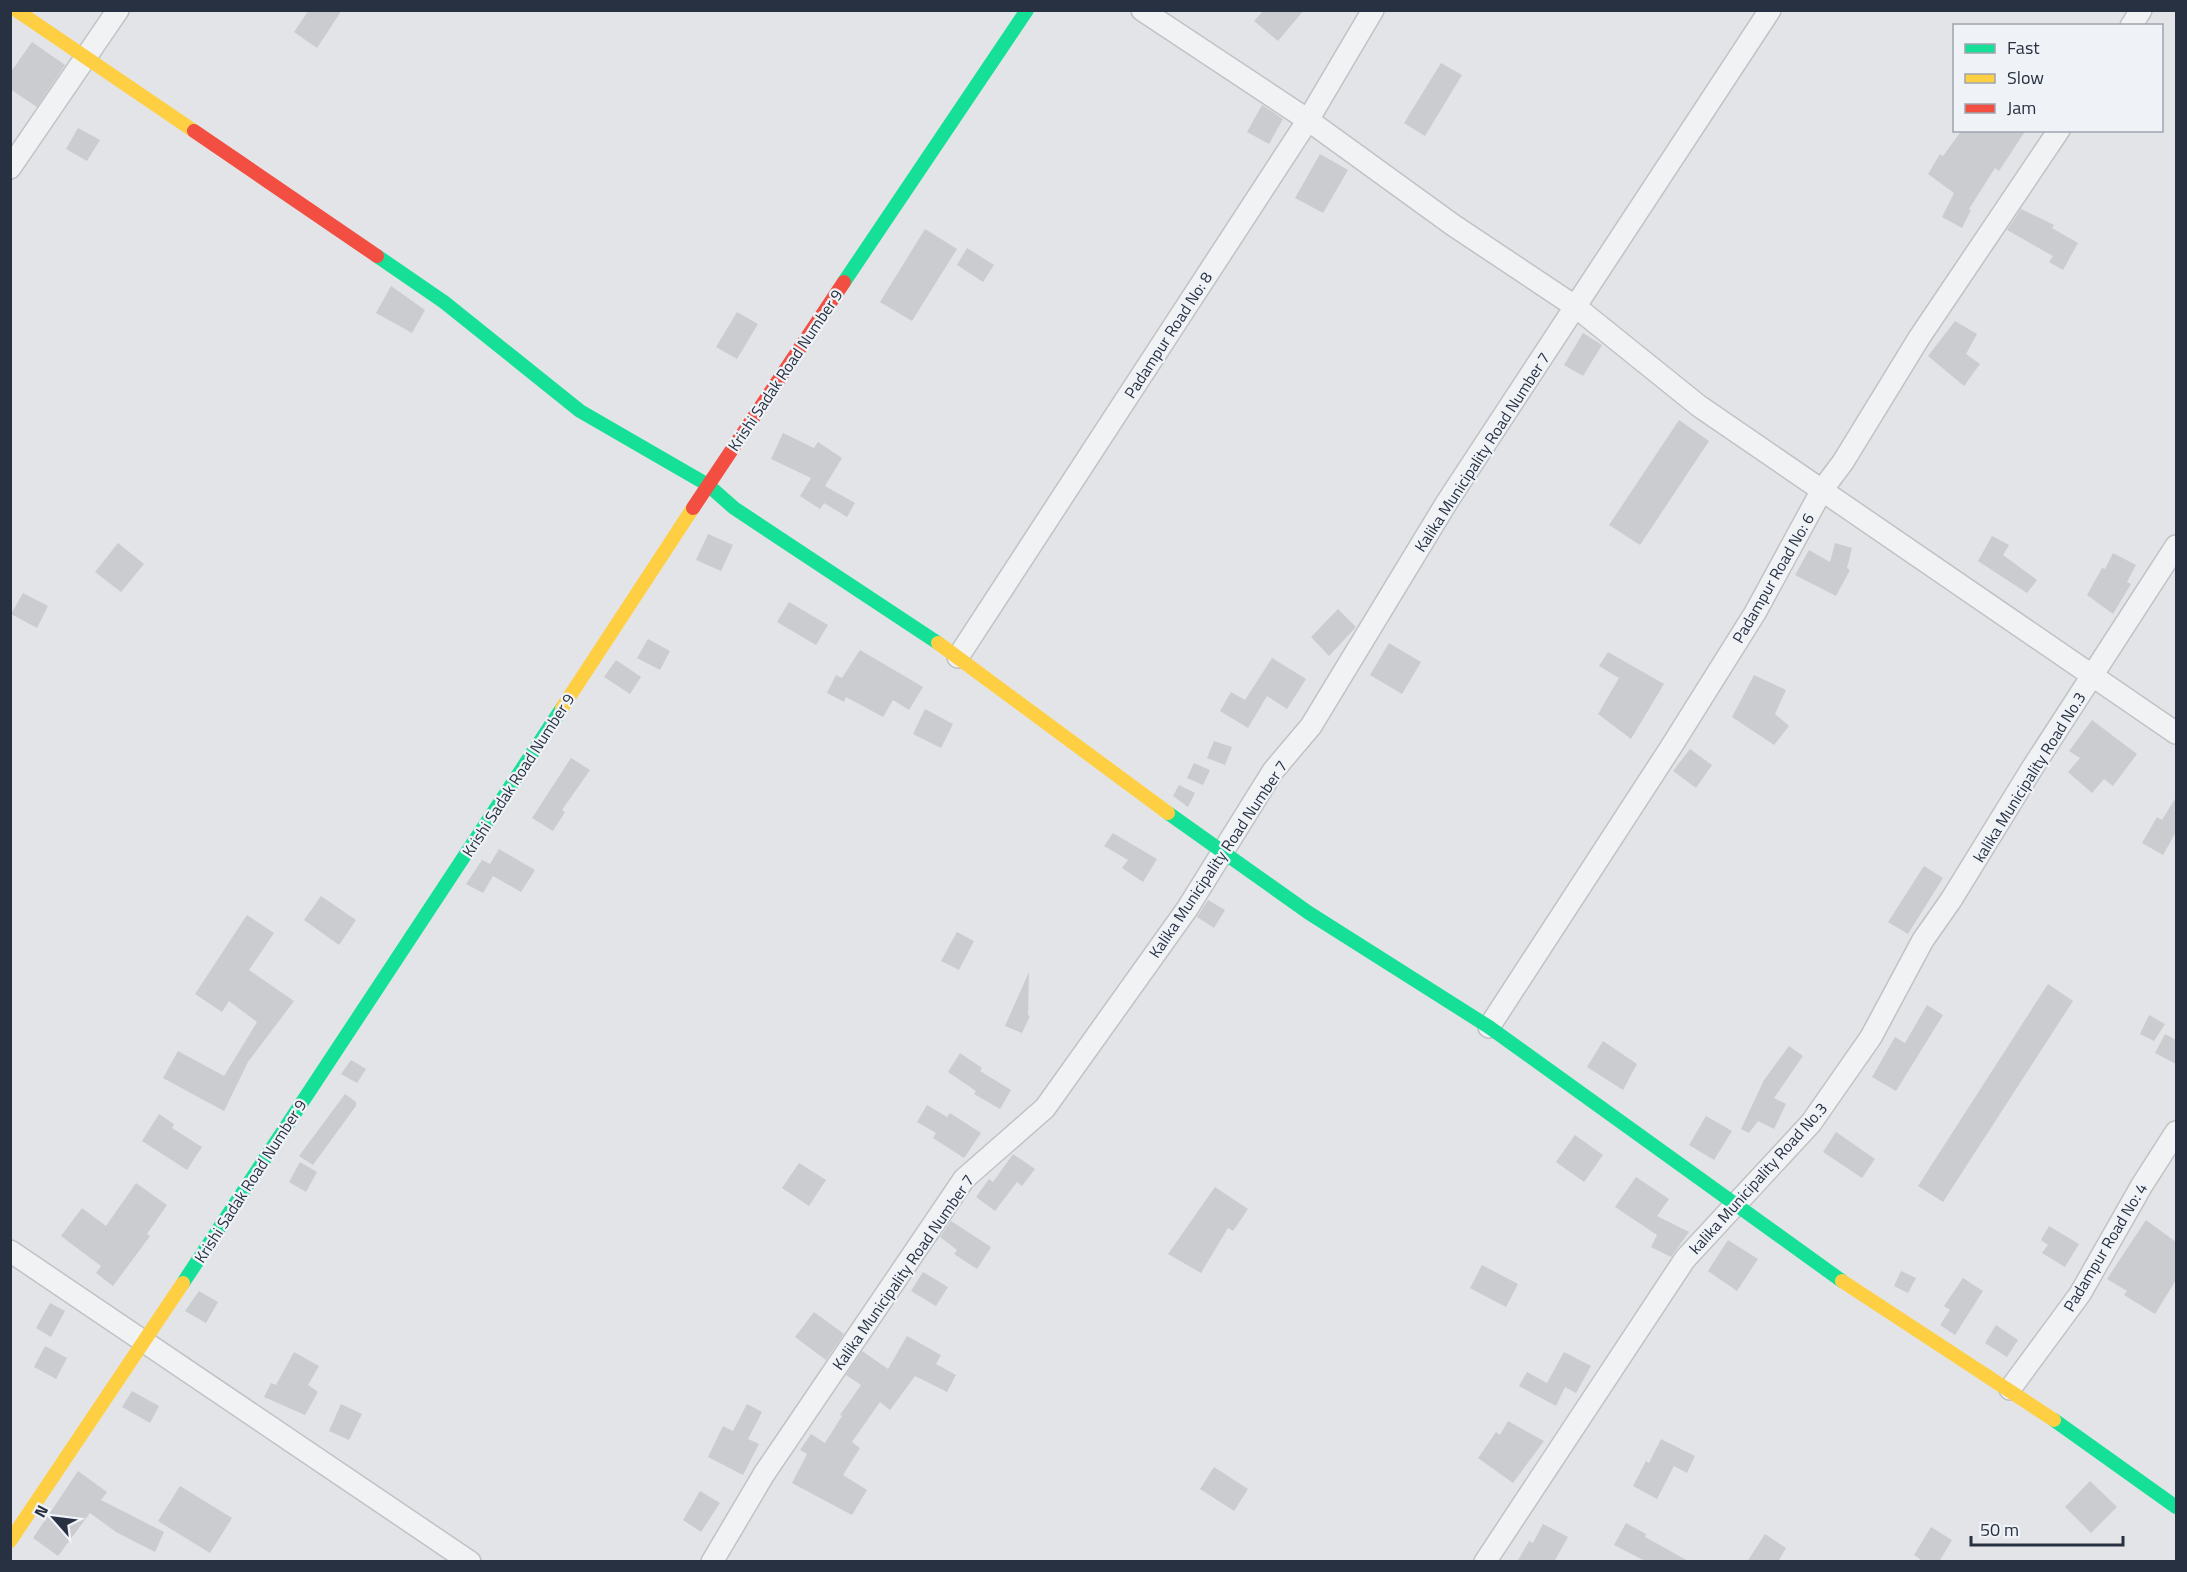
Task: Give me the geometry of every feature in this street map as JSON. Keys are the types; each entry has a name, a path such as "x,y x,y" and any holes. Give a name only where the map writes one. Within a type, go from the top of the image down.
{"street":[{"path":"16,10 86,60 444,302 580,411 708,485 735,508 958,657 1223,854 1309,913 1489,1027 1735,1206 1891,1315 2010,1389 2176,1507"},
{"path":"10,168 118,10"},
{"name":"Krishi Sadak Road Number 9","path":"10,1541 145,1341 708,485 1027,10"},
{"path":"1142,10 1308,120 1453,225 1576,307 1699,406 2176,733"},
{"name":"Padampur Road No: 8","path":"958,657 1308,120 1373,10"},
{"name":"Kalika Municipality Road Number 7","path":"712,1562 764,1474 964,1179 1045,1108 1223,854 1273,771 1311,726 1447,502 1770,10"},
{"path":"2132,24 2141,10"},
{"name":"Padampur Road No: 6","path":"1489,1027 1755,613 1822,490 1843,462 1919,338 2058,132"},
{"name":"kalika Municipality Road No.3","path":"1485,1562 1685,1259 1811,1123 1871,1037 1923,940 1951,900 2176,546"},
{"name":"Padampur Road No: 4","path":"2010,1389 2080,1294 2142,1185 2176,1132"},
{"path":"10,1251 470,1562"}],"building":[{"path":"309,10 342,10 317,48 294,32"},
{"path":"1264,10 1304,10 1278,41 1254,21"},
{"path":"32,42 65,65 37,107 10,89 10,73"},
{"path":"1441,63 1462,75 1425,136 1404,123"},
{"path":"1262,105 1283,119 1269,144 1247,132"},
{"path":"78,128 100,140 87,161 66,149"},
{"path":"1961,132 2025,132 1999,171 1995,168 1969,209 1971,210 1962,228 1942,217 1954,193 1928,174 1940,154 1943,156"},
{"path":"1320,154 1348,170 1323,213 1295,198"},
{"path":"2021,209 2054,225 2052,228 2078,243 2063,270 2049,262 2053,256 2007,230"},
{"path":"925,229 957,249 912,321 880,302"},
{"path":"967,248 994,265 983,282 957,265"},
{"path":"391,286 425,310 412,333 376,313"},
{"path":"737,312 758,324 737,359 716,347"},
{"path":"1955,321 1977,334 1966,354 1980,364 1964,386 1928,356"},
{"path":"1583,333 1602,345 1583,376 1564,365"},
{"path":"1679,420 1709,441 1640,545 1609,525"},
{"path":"783,433 814,448 818,442 842,458 825,486 855,503 847,517 824,503 820,509 800,496 811,478 771,459"},
{"path":"708,534 733,545 721,571 696,560"},
{"path":"1992,536 2009,545 2003,555 2037,580 2027,593 1978,561"},
{"path":"118,543 144,564 121,592 95,572"},
{"path":"1835,543 1852,548 1847,568 1850,570 1836,596 1795,575 1809,550 1830,562"},
{"path":"2113,553 2136,565 2127,582 2131,584 2113,614 2087,595"},
{"path":"23,593 48,606 37,628 11,614"},
{"path":"789,602 828,625 816,645 777,622"},
{"path":"1338,609 1356,627 1329,656 1311,637"},
{"path":"648,639 670,651 660,670 637,658"},
{"path":"1389,643 1421,662 1402,694 1370,675"},
{"path":"860,650 923,687 909,710 893,700 883,717 846,697 844,702 827,693 836,675 842,678"},
{"path":"1608,652 1664,684 1631,739 1598,714 1619,678 1599,666"},
{"path":"1272,658 1306,679 1287,709 1267,696 1248,728 1220,711 1231,692 1245,700"},
{"path":"616,660 641,677 630,694 604,677"},
{"path":"1754,675 1786,690 1775,714 1789,726 1774,745 1732,717"},
{"path":"925,709 953,724 941,748 913,734"},
{"path":"2092,720 2137,754 2113,786 2104,779 2092,793 2068,772 2080,758 2069,751"},
{"path":"1214,741 1232,747 1225,765 1207,758"},
{"path":"1690,749 1712,765 1696,788 1673,771"},
{"path":"571,758 590,770 562,810 565,812 553,831 532,818"},
{"path":"1194,763 1210,770 1203,785 1187,778"},
{"path":"1179,785 1195,793 1188,807 1173,796"},
{"path":"2176,797 2176,832 2163,855 2142,843 2157,817 2162,820"},
{"path":"1113,833 1157,859 1143,882 1122,868 1128,860 1104,846"},
{"path":"499,849 535,870 521,892 493,876 483,893 466,884 482,860 490,864"},
{"path":"1924,866 1943,878 1908,934 1888,922"},
{"path":"321,896 356,920 339,945 304,920"},
{"path":"1208,900 1225,910 1214,928 1197,917"},
{"path":"247,915 274,933 249,970 294,1001 248,1062 224,1111 163,1078 178,1051 224,1076 257,1022 229,1001 222,1012 195,994"},
{"path":"957,932 974,941 959,970 941,961"},
{"path":"1029,972 1028,1015 1030,1016 1022,1033 1005,1026"},
{"path":"2048,984 2073,1001 1943,1202 1918,1186"},
{"path":"1927,1005 1943,1015 1896,1091 1872,1077 1895,1037 1905,1043"},
{"path":"2149,1015 2165,1024 2154,1041 2140,1034"},
{"path":"2165,1034 2176,1040 2176,1064 2155,1053"},
{"path":"1603,1041 1637,1064 1623,1090 1587,1067"},
{"path":"1789,1046 1803,1056 1774,1098 1786,1104 1774,1129 1758,1121 1749,1133 1741,1129 1764,1080"},
{"path":"960,1053 982,1068 980,1071 1011,1090 1000,1109 974,1094 976,1091 948,1072"},
{"path":"351,1060 366,1069 357,1083 341,1074"},
{"path":"345,1094 356,1102 356,1106 313,1165 299,1156"},
{"path":"927,1105 947,1117 950,1113 981,1133 964,1158 933,1138 936,1133 917,1122"},
{"path":"159,1114 174,1124 172,1128 202,1147 187,1170 142,1141"},
{"path":"1706,1116 1732,1131 1714,1160 1689,1145"},
{"path":"1836,1132 1875,1159 1862,1178 1823,1152"},
{"path":"1575,1135 1603,1155 1584,1182 1556,1162"},
{"path":"1013,1154 1035,1169 1022,1186 1017,1182 995,1211 976,1197 989,1179 993,1182"},
{"path":"300,1162 317,1172 306,1192 289,1182"},
{"path":"799,1163 826,1180 809,1206 782,1188"},
{"path":"1636,1177 1669,1199 1657,1216 1689,1232 1671,1257 1651,1247 1657,1235 1615,1207"},
{"path":"136,1183 167,1205 147,1234 150,1236 113,1286 96,1273 101,1266 61,1236 82,1208 106,1226"},
{"path":"1215,1187 1248,1209 1233,1231 1228,1228 1201,1273 1168,1254"},
{"path":"2146,1220 2176,1242 2176,1280 2155,1314 2124,1295 2127,1291 2107,1279"},
{"path":"951,1221 991,1247 977,1269 954,1254 957,1250 940,1237"},
{"path":"2049,1226 2079,1244 2065,1267 2042,1253 2048,1245 2041,1240"},
{"path":"1728,1240 1758,1259 1737,1291 1708,1271"},
{"path":"1482,1265 1518,1284 1506,1307 1470,1288"},
{"path":"1901,1271 1916,1278 1908,1293 1894,1286"},
{"path":"923,1272 948,1287 936,1306 911,1291"},
{"path":"1963,1278 1983,1291 1955,1335 1940,1325 1950,1310 1944,1306"},
{"path":"199,1291 218,1302 206,1323 185,1311"},
{"path":"50,1303 65,1311 51,1337 36,1328"},
{"path":"814,1312 844,1334 826,1360 795,1337"},
{"path":"1996,1325 2018,1340 2007,1357 1985,1343"},
{"path":"907,1336 941,1355 936,1364 956,1375 947,1392 915,1376 890,1410 880,1402 852,1442 860,1448 843,1475 867,1490 852,1515 792,1483 807,1454 800,1450 811,1434 825,1443 842,1416 840,1415 861,1385 846,1375 862,1351 888,1369"},
{"path":"45,1346 67,1358 56,1379 34,1367"},
{"path":"294,1352 319,1366 308,1385 318,1392 305,1415 264,1397 271,1383 276,1385"},
{"path":"1564,1352 1591,1366 1576,1393 1565,1387 1556,1406 1519,1386 1527,1372 1547,1383"},
{"path":"132,1391 159,1406 150,1423 122,1407"},
{"path":"341,1404 362,1414 349,1440 329,1431"},
{"path":"747,1404 762,1412 748,1439 759,1444 743,1475 708,1457 723,1426 733,1431"},
{"path":"1508,1421 1544,1441 1513,1483 1478,1458 1496,1432 1500,1435"},
{"path":"1661,1439 1695,1456 1687,1473 1674,1466 1657,1499 1633,1486 1646,1461 1649,1463"},
{"path":"1214,1467 1248,1489 1234,1511 1200,1489"},
{"path":"78,1471 107,1492 101,1500 164,1532 155,1552 116,1532 90,1513 58,1556 33,1538"},
{"path":"2090,1481 2117,1507 2091,1533 2065,1507"},
{"path":"180,1486 232,1518 210,1553 158,1521"},
{"path":"700,1491 720,1503 701,1532 683,1520"},
{"path":"1626,1523 1646,1534 1645,1537 1690,1562 1647,1562 1614,1545"},
{"path":"1543,1524 1568,1537 1554,1562 1517,1562 1529,1541 1533,1543"},
{"path":"1931,1527 1952,1540 1939,1562 1924,1562 1914,1555"},
{"path":"1765,1534 1786,1548 1778,1562 1747,1562"}],"traffic: fast":[{"path":"844,282 1027,10"},
{"path":"377,256 444,302 580,411 708,485 734,508 938,643"},
{"path":"183,1283 562,708"},
{"path":"1168,813 1309,913 1489,1027 1842,1281"},
{"path":"2054,1420 2176,1507"}],"traffic: slow":[{"path":"16,10 194,131"},
{"path":"562,708 693,508"},
{"path":"938,643 1168,813"},
{"path":"1842,1281 2054,1420"},
{"path":"10,1541 183,1283"}],"traffic: jam":[{"path":"194,131 377,256"},
{"path":"693,508 844,282"}]}
